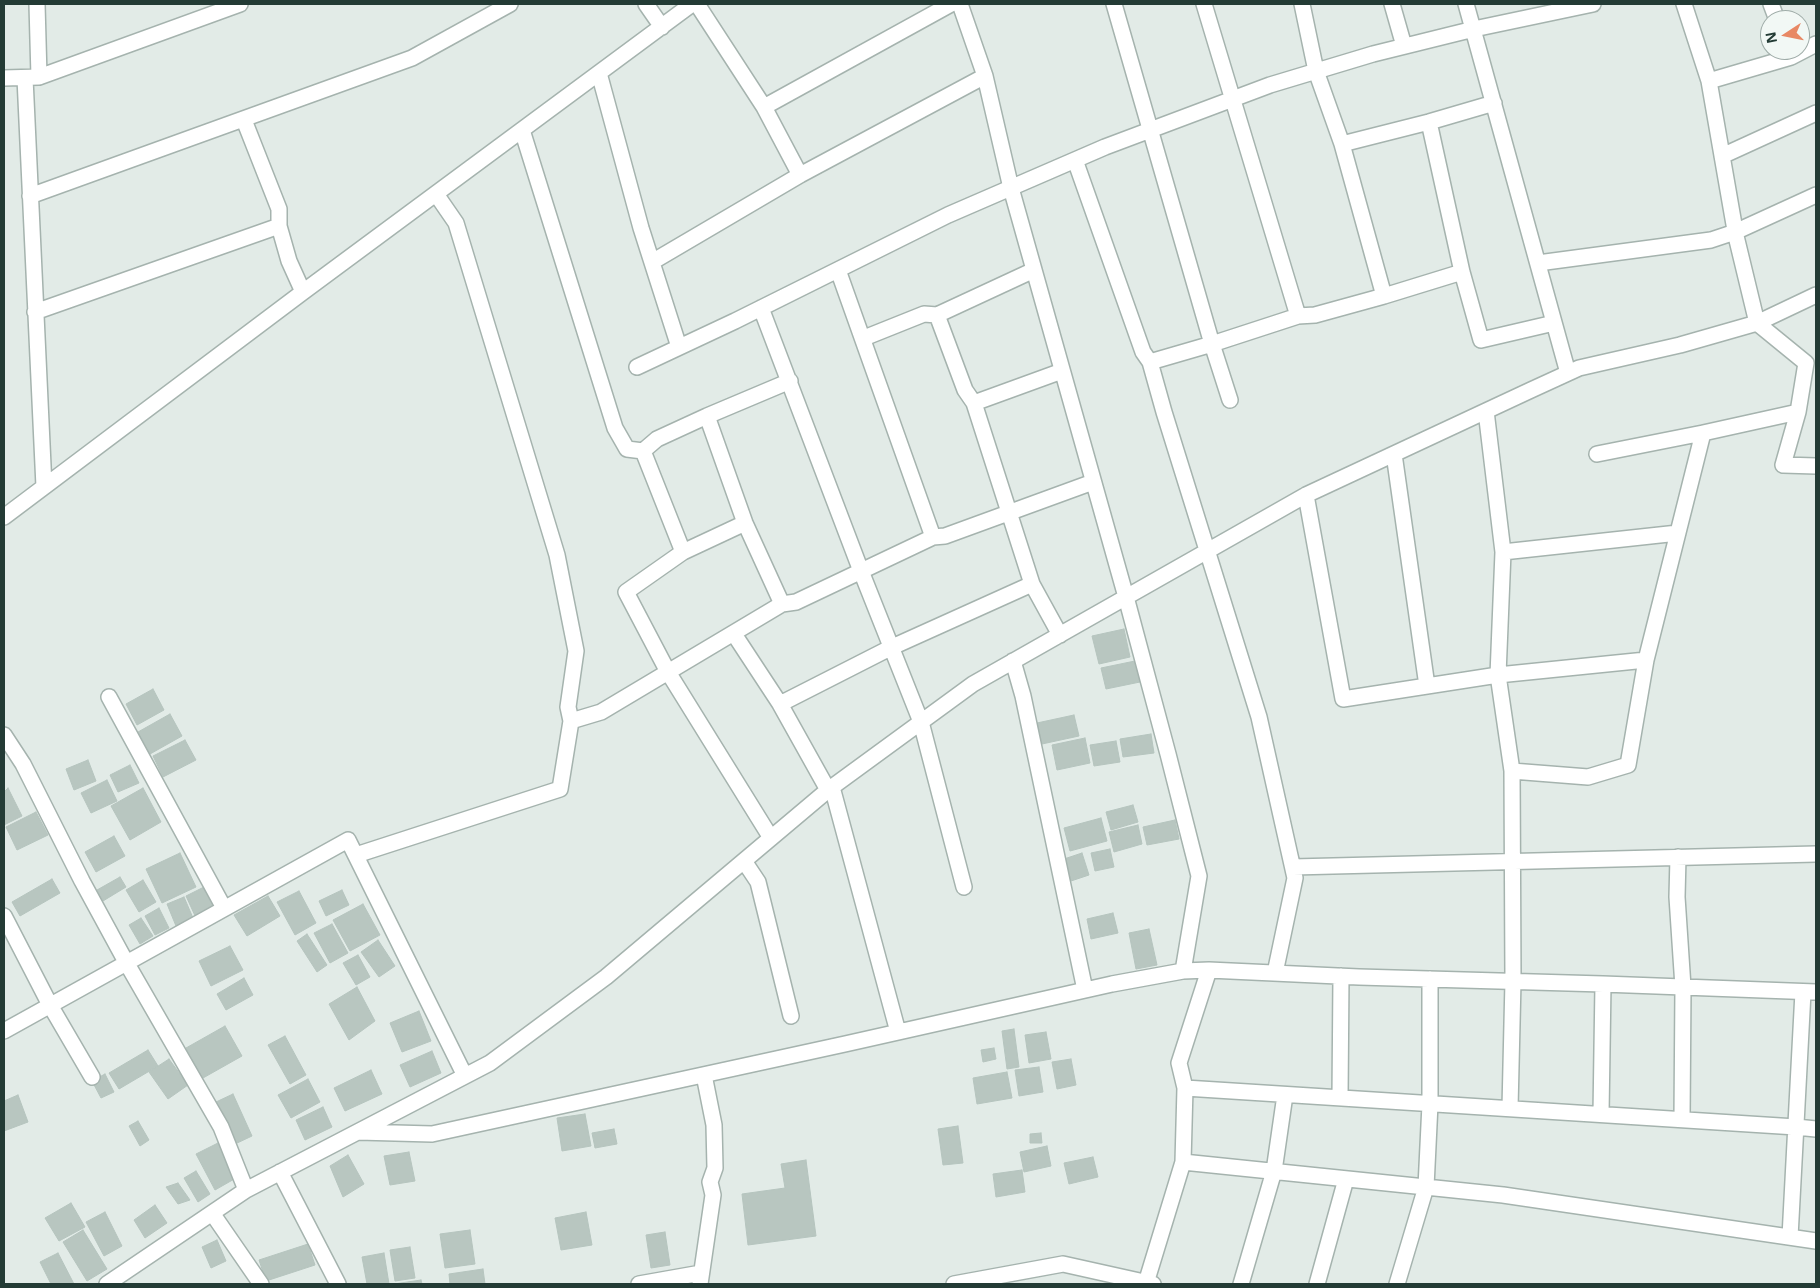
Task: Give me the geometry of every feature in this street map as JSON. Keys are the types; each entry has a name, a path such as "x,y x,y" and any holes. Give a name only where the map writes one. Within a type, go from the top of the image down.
{"street":[{"path":"37,4 32,78 30,196 44,487"},
{"path":"4,78 32,78 240,4"},
{"path":"30,196 412,58 510,4"},
{"path":"646,4 662,27"},
{"path":"4,517 303,292 692,4"},
{"path":"697,4 764,107 800,175"},
{"path":"764,107 951,4"},
{"path":"960,4 985,76 1010,188 1126,597 1199,876 1183,971"},
{"path":"1114,4 1212,344 1230,400"},
{"path":"1204,4 1298,316"},
{"path":"1302,4 1316,71 1342,144 1384,296"},
{"path":"1392,4 1404,46"},
{"path":"1466,4 1568,373"},
{"path":"638,367 948,215 1075,160 1270,84 1404,46 1549,9 1593,4"},
{"path":"1684,4 1709,81 1736,232 1757,323 1811,364 1783,465 1816,466"},
{"path":"1709,81 1772,60"},
{"path":"599,73 641,228 679,348"},
{"path":"652,262 800,175 985,76"},
{"path":"1342,144 1494,103"},
{"path":"1722,156 1816,113"},
{"path":"244,120 279,209 279,226 289,261 303,292"},
{"path":"1429,122 1462,272 1481,340 1554,323"},
{"path":"522,130 615,428 627,449 642,451 657,439 790,381"},
{"path":"1075,160 1144,352 1150,362 1259,717 1295,878 1275,973"},
{"path":"356,855 560,789 570,721 568,707 576,651 557,555 456,222 436,194"},
{"path":"1538,263 1711,240 1736,232 1816,195"},
{"path":"35,312 279,226"},
{"path":"838,270 864,338 933,537"},
{"path":"864,338 924,314 937,315 1034,270"},
{"path":"1150,362 1298,316 1315,315 1462,272"},
{"path":"108,1284 246,1190 490,1063 606,977 830,789 973,684 1306,495 1568,373 1579,368 1680,345 1757,323 1816,295"},
{"path":"761,308 890,648 921,722 964,887"},
{"path":"937,315 965,390 974,403 1032,584 1060,635"},
{"path":"974,403 1062,371"},
{"path":"1486,411 1503,552 1498,674 1512,771 1513,981 1510,1108"},
{"path":"1597,454 1798,412"},
{"path":"707,416 745,523 782,604"},
{"path":"1512,771 1588,777 1628,765 1646,660 1703,433"},
{"path":"642,451 683,552"},
{"path":"1394,454 1427,686"},
{"path":"570,721 601,712 782,604 796,602 933,537 945,536 1093,482"},
{"path":"1306,495 1343,699 1498,674 1646,660"},
{"path":"745,523 683,552 626,592 668,672 771,838"},
{"path":"1503,552 1678,533"},
{"path":"780,704 890,648 1032,584"},
{"path":"734,634 780,704 830,789 898,1032"},
{"path":"1013,661 1025,706 1085,990"},
{"path":"109,697 224,908"},
{"path":"4,735 23,764 82,881 126,962 221,1127 246,1190"},
{"path":"4,1031 348,840 464,1076"},
{"path":"1293,867 1816,854"},
{"path":"1678,857 1677,897 1683,987 1682,1119"},
{"path":"744,861 758,882 791,1016"},
{"path":"4,916 50,1005 92,1077"},
{"path":"954,1284 1063,1264 1149,1283 1183,1162 1185,1088 1178,1063 1210,970"},
{"path":"356,1132 432,1134 1085,990 1183,971 1210,970 1810,992 1796,1127 1790,1237"},
{"path":"1340,1098 1342,976"},
{"path":"1398,1284 1426,1187 1430,1104 1430,979"},
{"path":"1600,1114 1603,984"},
{"path":"639,1284 700,1278 713,1195 710,1182 715,1168 714,1125 704,1075"},
{"path":"1185,1088 1816,1129"},
{"path":"1241,1284 1274,1171 1285,1094"},
{"path":"1183,1162 1503,1195 1816,1241"},
{"path":"280,1172 338,1284"},
{"path":"1317,1284 1346,1179"},
{"path":"212,1212 261,1284"}],"building":[{"path":"1124,629 1130,657 1099,664 1092,636"},
{"path":"1135,661 1140,682 1106,689 1101,668"},
{"path":"153,689 164,710 137,725 126,704"},
{"path":"170,714 182,736 150,754 138,732"},
{"path":"1074,715 1079,736 1042,744 1037,723"},
{"path":"1151,734 1154,753 1123,757 1120,739"},
{"path":"1085,738 1090,763 1057,770 1052,745"},
{"path":"185,740 196,760 163,777 153,756"},
{"path":"1116,741 1120,762 1094,766 1090,745"},
{"path":"88,760 96,781 74,790 66,769"},
{"path":"130,765 139,783 118,792 110,775"},
{"path":"107,780 117,801 91,813 81,793"},
{"path":"8,788 22,816 4,825 4,792"},
{"path":"143,788 161,822 130,840 111,806"},
{"path":"1133,805 1138,822 1111,830 1106,812"},
{"path":"36,812 48,835 17,850 6,827"},
{"path":"1101,818 1107,841 1070,851 1064,828"},
{"path":"1175,820 1179,839 1147,845 1143,827"},
{"path":"1138,825 1142,844 1114,852 1109,832"},
{"path":"114,836 125,856 96,872 85,852"},
{"path":"1110,849 1114,867 1095,871 1091,853"},
{"path":"180,853 196,887 162,903 146,869"},
{"path":"1082,853 1089,875 1071,881 1064,859"},
{"path":"120,877 126,887 103,901 97,890"},
{"path":"52,879 60,893 20,916 12,902"},
{"path":"143,880 156,902 139,912 126,890"},
{"path":"204,887 215,909 196,918 186,896"},
{"path":"342,890 349,905 326,916 319,901"},
{"path":"299,891 316,923 295,935 277,902"},
{"path":"268,896 280,916 247,936 234,915"},
{"path":"184,897 193,918 176,926 167,904"},
{"path":"363,904 380,935 350,951 333,920"},
{"path":"159,908 169,928 155,935 145,916"},
{"path":"1113,913 1118,933 1091,939 1087,919"},
{"path":"141,918 153,936 140,944 129,925"},
{"path":"332,924 348,953 330,963 314,933"},
{"path":"1149,929 1157,965 1136,969 1129,933"},
{"path":"307,934 327,965 317,972 297,941"},
{"path":"378,940 395,966 379,977 361,952"},
{"path":"230,946 243,970 211,986 199,961"},
{"path":"358,955 370,977 356,985 343,963"},
{"path":"244,978 253,995 226,1010 217,994"},
{"path":"357,987 375,1021 349,1040 329,1004"},
{"path":"419,1011 431,1041 402,1052 390,1023"},
{"path":"225,1026 242,1056 203,1078 186,1048"},
{"path":"1014,1029 1019,1067 1007,1069 1002,1031"},
{"path":"1046,1032 1051,1059 1029,1063 1025,1035"},
{"path":"285,1036 306,1075 290,1084 268,1045"},
{"path":"994,1048 996,1059 983,1062 981,1050"},
{"path":"148,1050 158,1066 119,1089 109,1073"},
{"path":"432,1051 441,1073 410,1087 400,1065"},
{"path":"169,1059 188,1085 168,1099 149,1072"},
{"path":"1071,1059 1076,1085 1057,1089 1052,1062"},
{"path":"1039,1067 1043,1092 1019,1096 1015,1070"},
{"path":"371,1070 382,1094 345,1111 334,1088"},
{"path":"1007,1072 1012,1098 977,1104 973,1078"},
{"path":"105,1074 114,1092 101,1098 92,1081"},
{"path":"308,1079 320,1102 291,1118 278,1095"},
{"path":"233,1094 252,1136 235,1144 216,1102"},
{"path":"18,1095 28,1122 4,1131 4,1101"},
{"path":"323,1107 332,1127 305,1140 296,1120"},
{"path":"585,1114 591,1146 562,1151 557,1118"},
{"path":"138,1121 149,1140 140,1146 129,1126"},
{"path":"958,1126 963,1163 943,1165 938,1129"},
{"path":"614,1129 617,1144 595,1148 592,1133"},
{"path":"1041,1133 1042,1143 1030,1143 1030,1134"},
{"path":"218,1143 236,1178 215,1190 196,1154"},
{"path":"1047,1146 1051,1166 1024,1172 1020,1152"},
{"path":"409,1152 415,1181 390,1185 384,1156"},
{"path":"348,1155 364,1184 343,1197 330,1166"},
{"path":"1093,1157 1098,1177 1069,1184 1064,1163"},
{"path":"806,1160 816,1236 748,1245 742,1194 785,1188 781,1164"},
{"path":"1022,1170 1025,1192 996,1197 993,1174"},
{"path":"196,1171 210,1194 198,1202 184,1178"},
{"path":"178,1183 190,1200 178,1204 166,1187"},
{"path":"71,1203 85,1227 59,1241 45,1218"},
{"path":"155,1205 167,1223 145,1238 134,1220"},
{"path":"105,1212 122,1246 104,1256 86,1222"},
{"path":"586,1212 592,1245 561,1250 555,1218"},
{"path":"83,1230 107,1269 87,1281 63,1242"},
{"path":"470,1230 475,1264 445,1268 440,1234"},
{"path":"665,1232 670,1265 651,1268 646,1235"},
{"path":"217,1240 226,1261 211,1268 202,1247"},
{"path":"308,1244 315,1265 266,1281 259,1260"},
{"path":"410,1247 415,1278 395,1281 390,1250"},
{"path":"58,1253 74,1284 51,1284 40,1262"},
{"path":"384,1253 389,1284 367,1284 362,1257"},
{"path":"483,1269 485,1284 450,1284 449,1274"},
{"path":"421,1280 422,1284 394,1284"}]}
